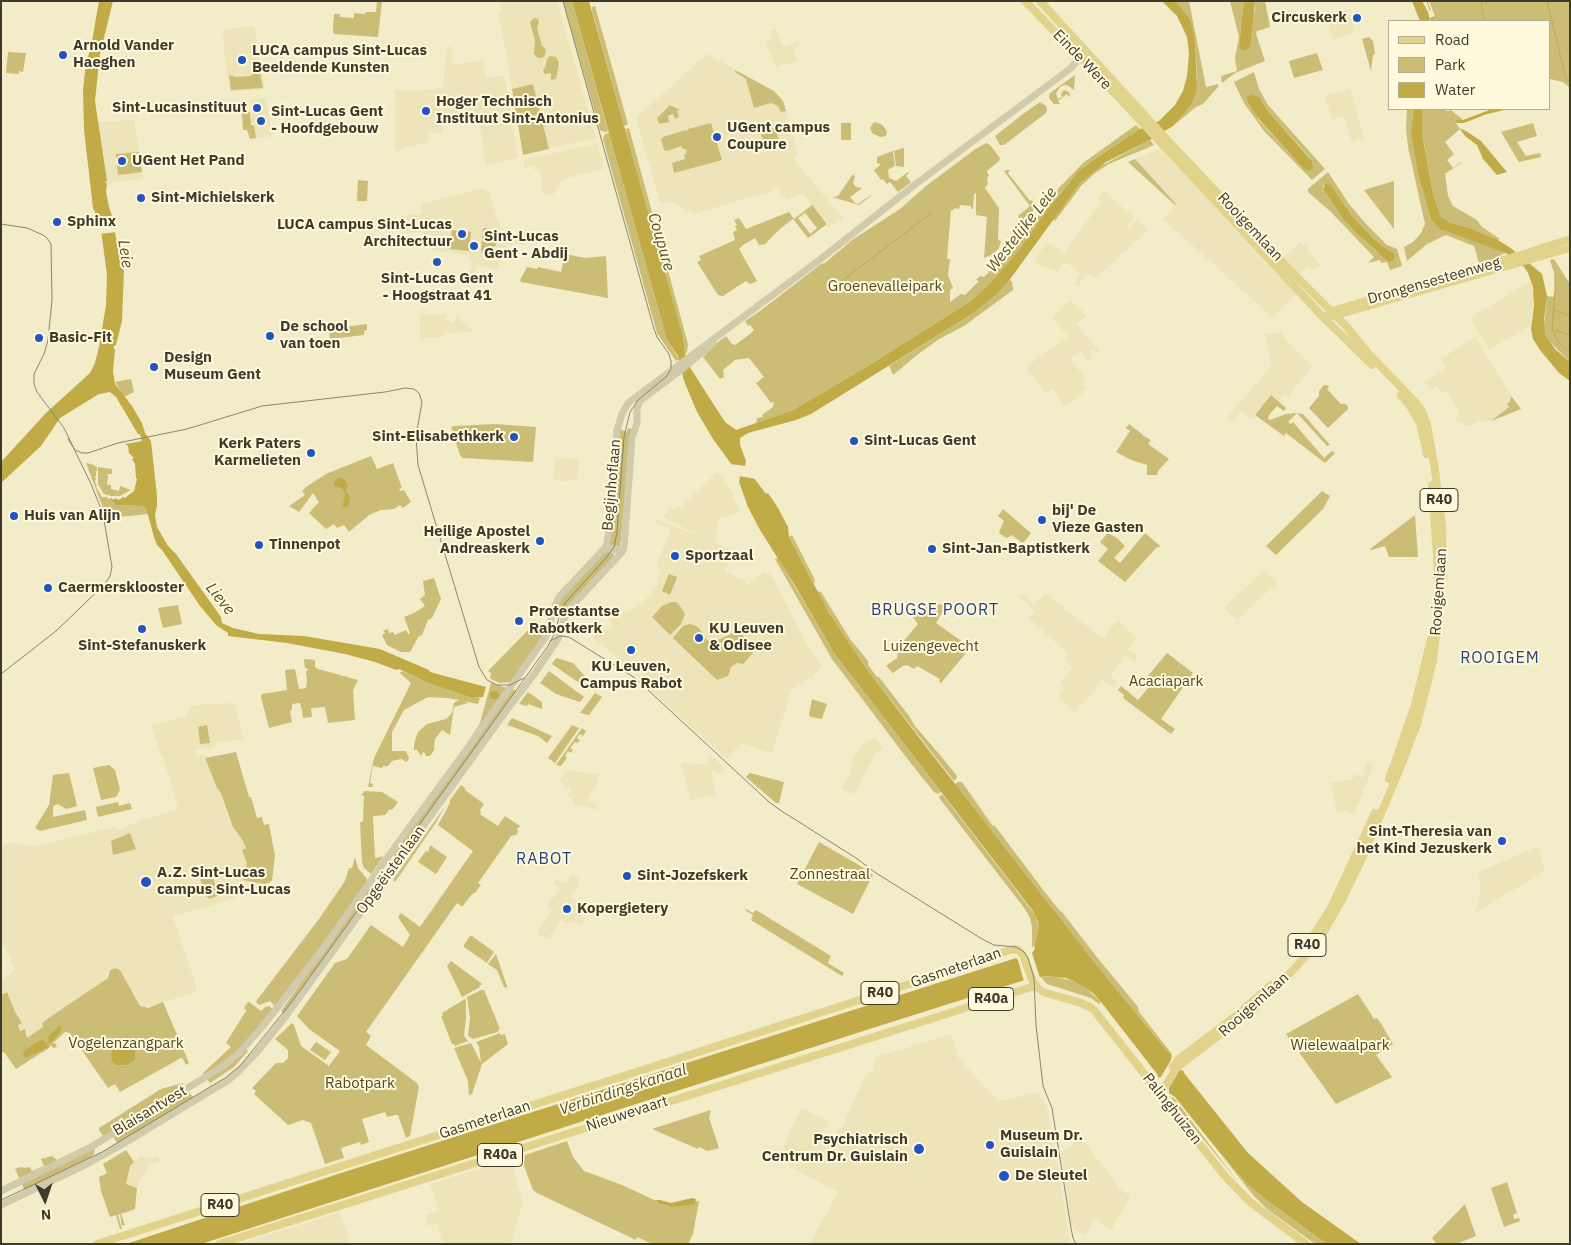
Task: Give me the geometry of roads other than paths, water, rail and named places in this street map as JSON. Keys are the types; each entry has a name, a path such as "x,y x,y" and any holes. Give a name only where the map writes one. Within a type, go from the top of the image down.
{"main road":[{"name":"Einde Were","path":"1025,1 1139,120"},
{"name":"Einde Were","path":"1040,1 1139,110"},
{"path":"848,238 880,218 972,142 1002,124 1040,94 1081,60 1084,48"},
{"path":"679,368 892,203 964,153 1010,113 1040,94"},
{"name":"Rooigemlaan","path":"1139,110 1149,125 1323,317 1407,401 1416,415 1422,431 1430,471 1438,557 1436,594 1429,648 1415,705 1393,770 1373,819 1322,924 1292,964 1267,989 1180,1061 1161,1090"},
{"path":"1002,124 1011,115 1010,113"},
{"name":"Rooigemlaan","path":"1139,120 1149,125"},
{"name":"Rooigemlaan","path":"1162,139 1346,326 1368,353 1422,411 1427,425 1435,470 1443,557 1434,661 1420,714 1401,766 1355,874 1339,906 1322,935 1296,967 1255,1008 1180,1061"},
{"path":"964,153 973,144 972,142"},
{"path":"880,218 893,205 892,203"},
{"name":"Drongensesteenweg","path":"1530,256 1570,239"},
{"name":"Drongensesteenweg","path":"1323,317 1530,256 1570,248"},
{"name":"Drongensesteenweg","path":"1455,278 1468,277 1513,261"},
{"name":"Drongensesteenweg","path":"1333,313 1349,312 1412,290"},
{"name":"Drongensesteenweg","path":"1346,326 1349,312"},
{"name":"Begijnhoflaan","path":"493,712 546,636 559,597 606,547 610,524 617,430 622,414 628,403 679,368"},
{"name":"Begijnhoflaan","path":"503,715 535,673 560,632 565,616 570,608 622,552 624,548 632,445 637,409 640,401 679,368"},
{"path":"606,547 622,552"},
{"name":"Opgeëistenlaan","path":"270,1017 319,954 493,712"},
{"name":"Opgeëistenlaan","path":"279,1025 503,715"},
{"name":"Gasmeterlaan","path":"97,1244 1019,951 1026,961 1033,983"},
{"name":"Palinghuizen","path":"1033,983 1043,992 1090,1007 1161,1090 1234,1186 1269,1217 1306,1244"},
{"name":"Nieuwevaart","path":"219,1244 1033,983"},
{"path":"270,1017 279,1025"},
{"name":"Blaisantvest","path":"1,1191 74,1156 222,1067 240,1052 270,1017"},
{"name":"Blaisantvest","path":"1,1205 110,1155 205,1094 237,1073 279,1025"},
{"name":"Blaisantvest","path":"198,1082 205,1094"},
{"name":"Blaisantvest","path":"102,1140 110,1155"}],"water":[{"path":"99,1 113,1 100,54 95,101 107,181 105,182 107,184 106,192 124,271 122,321 116,345 113,347 115,350 113,371 115,384 132,406 151,441 157,496 155,515 157,527 168,546 176,554 221,617 222,623 233,628 259,634 304,636 380,649 430,672 486,687 483,697 472,698 428,683 399,669 396,670 345,654 287,643 228,636 228,633 216,625 200,606 157,545 146,508 143,506 115,505 111,500 111,498 119,500 123,497 125,498 134,491 137,479 135,464 132,459 134,458 129,453 128,446 125,444 142,441 140,434 138,434 116,397 110,392 99,394 60,418 41,446 1,483 1,462 46,413 90,373 99,347 106,305 107,275 100,223 93,208 84,130 83,90 86,63 91,47"},
{"name":"Verbindingskanaal","path":"572,1 589,1 683,336 685,354 691,369 725,422 736,430 793,410 868,366 971,301 991,282 1019,250 1046,211 1079,171 1140,129 1159,121 1175,105 1183,91 1187,76 1189,54 1187,37 1177,16 1162,1 1176,1 1186,14 1191,22 1195,40 1197,86 1195,96 1189,108 1173,126 1106,162 1080,183 1008,282 995,296 972,314 811,414 748,433 740,438 740,445 746,461 745,466 778,508 788,527 789,537 829,613 866,668 927,748 1099,968 1167,1051 1173,1055 1184,1073 1248,1153 1302,1202 1361,1244 1327,1244 1265,1199 1245,1182 1175,1097 1169,1093 1157,1074 1093,993 1066,978 1044,976 1028,979 882,1025 201,1244 126,1244 338,1174 1032,953 1035,949 1034,946 1039,927 1033,911 834,653 760,530 748,507 739,482 740,476 713,439 697,412 684,381 678,356 667,340"},
{"path":"1244,1 1255,1 1250,47 1243,51 1239,46"},
{"path":"1412,1 1422,1 1428,12 1430,20 1420,20"},
{"path":"1251,95 1260,98 1267,110 1311,160 1313,167 1311,170 1306,170 1302,167 1257,117 1247,100 1247,97"},
{"path":"1414,110 1423,110 1422,133 1433,194 1441,217 1451,223 1470,228 1498,240 1542,274 1547,296 1544,319 1545,335 1555,349 1570,362 1570,381 1559,373 1533,339 1531,329 1534,306 1533,287 1524,267 1506,253 1440,229 1431,219 1419,178 1411,129"},
{"path":"1489,110 1505,110 1487,114 1464,123 1457,123 1455,121"},
{"path":"1460,129 1481,141 1507,172 1497,175 1483,159 1477,145 1465,136"},
{"path":"1325,184 1331,185 1352,216 1375,240 1394,253 1393,261 1389,262 1344,220 1323,189"},
{"path":"339,477 345,480 348,485 346,491 350,497 349,505 346,507 343,507 344,491 342,488 334,485 334,482"},
{"path":"59,1026 62,1026 59,1034 50,1043 46,1044 48,1047 26,1058 23,1055 25,1050 41,1040 46,1043 49,1041 48,1037"},
{"path":"129,1037 135,1044 135,1060 126,1065 116,1065 112,1061 111,1054 116,1044 123,1038"},
{"path":"692,1198 696,1199 695,1204 673,1207 661,1204 655,1200 671,1203"}],"waterway":[{"path":"1427,1 1430,10"},
{"path":"1481,1 1484,20"},
{"path":"1547,1 1566,79 1570,81"},
{"path":"826,293 930,214"},
{"path":"1555,276 1552,329 1557,340 1570,353"},
{"path":"1554,310 1570,316"},
{"path":"1552,329 1570,335"}],"tram line":[{"path":"1,1200 102,1152 225,1078 240,1066 291,1003 548,646 555,633 560,613 565,603 614,547 617,533 624,437 630,412 638,400 667,376 671,369 671,361 669,354 657,337 654,329 563,1"},
{"path":"1,224 27,228 43,235 51,244 52,300 48,340 44,354 34,374 34,384 37,392 64,428 91,484 103,514 112,567 110,576 104,585 56,631 1,674"},
{"path":"68,439 75,450 88,453 118,443 187,429 262,406 405,388 414,389 419,393 422,402 416,436 418,465 479,667 487,680 497,685 510,685 524,678"},
{"path":"550,641 560,636 569,637 635,678 780,810 982,939 994,945 1016,947 1024,952 1028,958 1034,978 1036,1025 1043,1086 1052,1108 1071,1228 1076,1244"}],"place":[{"name":"Circuskerk","path":"1357,18"},
{"name":"Arnold Vander Haeghen","path":"63,55"},
{"name":"LUCA campus Sint-Lucas Beeldende Kunsten","path":"242,60"},
{"name":"Sint-Lucasinstituut","path":"257,108"},
{"name":"Hoger Technisch Instituut Sint-Antonius","path":"426,111"},
{"name":"Sint-Lucas Gent - Hoofdgebouw","path":"261,121"},
{"name":"UGent campus Coupure","path":"717,137"},
{"name":"UGent Het Pand","path":"122,161"},
{"name":"Sint-Michielskerk","path":"141,198"},
{"name":"Sphinx","path":"57,222"},
{"name":"LUCA campus Sint-Lucas Architectuur","path":"462,234"},
{"name":"Sint-Lucas Gent - Abdij","path":"474,246"},
{"name":"Sint-Lucas Gent - Hoogstraat 41","path":"437,262"},
{"name":"De school van toen","path":"270,336"},
{"name":"Basic-Fit","path":"39,338"},
{"name":"Design Museum Gent","path":"154,367"},
{"name":"Sint-Elisabethkerk","path":"514,437"},
{"name":"Sint-Lucas Gent","path":"854,441"},
{"name":"Kerk Paters Karmelieten","path":"311,453"},
{"name":"Huis van Alijn","path":"14,516"},
{"name":"bij' De Vieze Gasten","path":"1042,520"},
{"name":"Heilige Apostel Andreaskerk","path":"540,541"},
{"name":"Tinnenpot","path":"259,545"},
{"name":"Sint-Jan-Baptistkerk","path":"932,549"},
{"name":"Sportzaal","path":"675,556"},
{"name":"Caermersklooster","path":"48,588"},
{"name":"Protestantse Rabotkerk","path":"519,621"},
{"name":"Sint-Stefanuskerk","path":"142,629"},
{"name":"KU Leuven & Odisee","path":"699,638"},
{"name":"KU Leuven, Campus Rabot","path":"631,650"},
{"name":"Sint-Theresia van het Kind Jezuskerk","path":"1502,841"},
{"name":"Sint-Jozefskerk","path":"627,876"},
{"name":"A.Z. Sint-Lucas campus Sint-Lucas","path":"146,882"},
{"name":"Kopergietery","path":"567,909"},
{"name":"Museum Dr. Guislain","path":"990,1145"},
{"name":"Psychiatrisch Centrum Dr. Guislain","path":"919,1149"},
{"name":"De Sleutel","path":"1004,1176"}],"district":[{"name":"BRUGSE POORT","path":"935,610"},
{"name":"ROOIGEM","path":"1500,658"},
{"name":"RABOT","path":"544,859"}],"water label":[{"name":"Westelijke Leie","path":"1022,230"},
{"name":"Coupure","path":"661,242"},
{"name":"Leie","path":"125,254"},
{"name":"Lieve","path":"220,599"}],"park label":[{"name":"Groenevalleipark","path":"885,287"},
{"name":"Luizengevecht","path":"931,647"},
{"name":"Acaciapark","path":"1166,682"},
{"name":"Zonnestraal","path":"830,875"},
{"name":"Vogelenzangpark","path":"126,1044"},
{"name":"Wielewaalpark","path":"1340,1046"},
{"name":"Rabotpark","path":"360,1084"}]}
